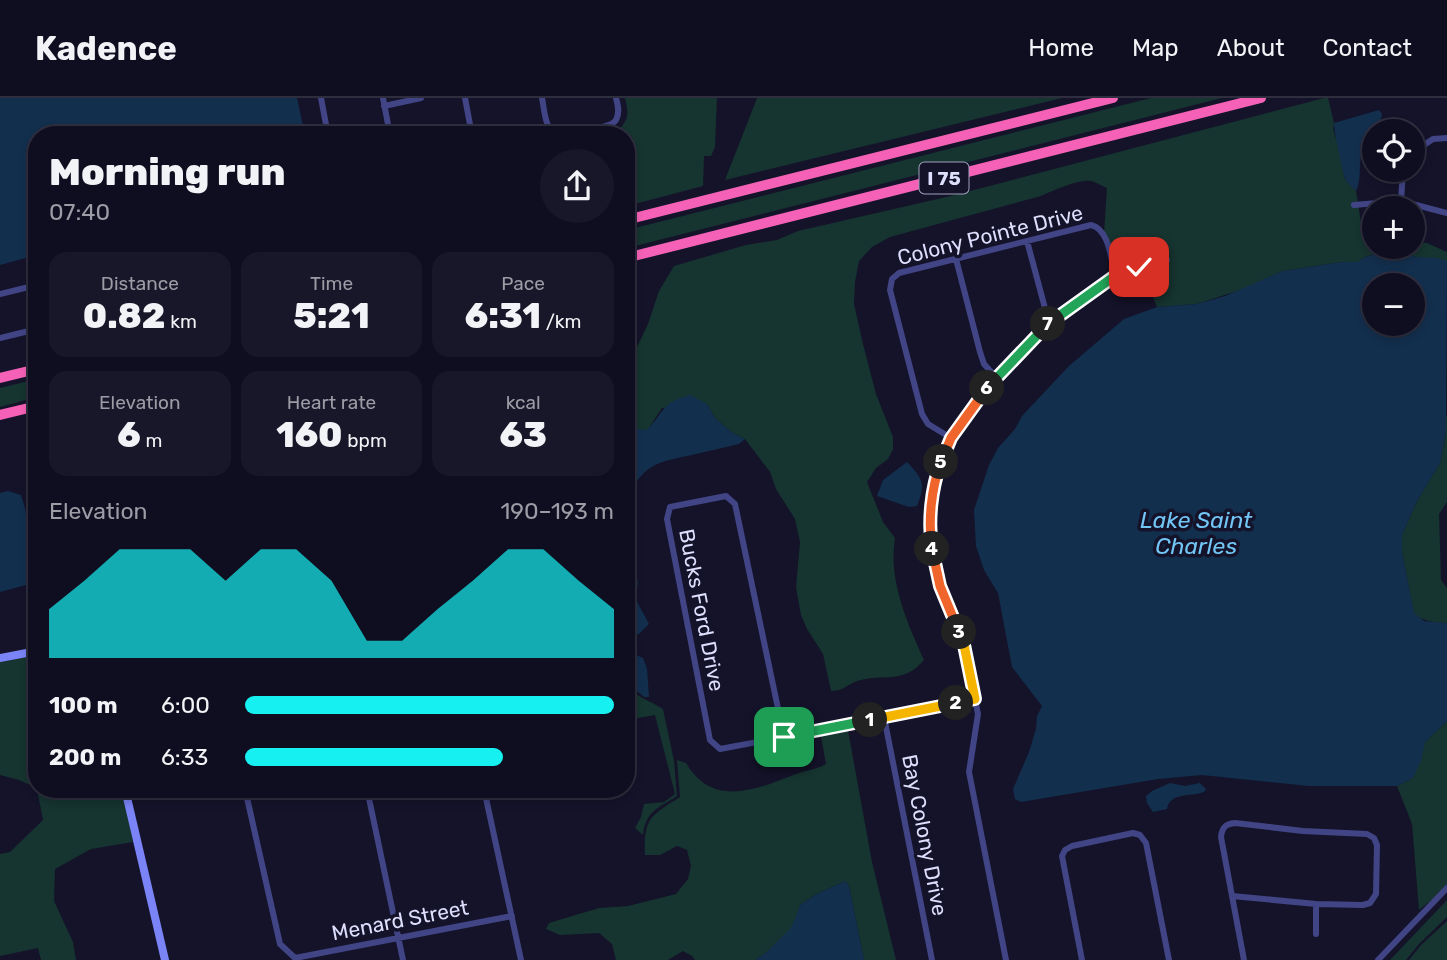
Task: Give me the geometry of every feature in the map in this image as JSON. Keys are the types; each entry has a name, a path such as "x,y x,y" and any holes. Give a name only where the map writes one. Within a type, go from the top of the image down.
{"highway":[{"name":"I 75","path":"635,218 1113,98"},
{"name":"I 75","path":"635,256 1261,98"},
{"path":"0,378 28,371"},
{"path":"0,415 28,408"}],"street":[{"path":"321,98 326,126"},
{"path":"388,126 383,102 421,98"},
{"path":"465,98 470,126"},
{"path":"542,98 548,126"},
{"path":"606,126 617,119 619,110 616,98"},
{"path":"1425,144 1433,139 1447,138"},
{"path":"1354,205 1362,204"},
{"path":"1425,207 1447,213"},
{"name":"Colony Pointe Drive","path":"951,438 928,424 922,414 890,290 892,279 899,273 1091,225 1099,227 1104,233 1115,275"},
{"path":"1027,241 1049,323"},
{"path":"956,259 984,364 996,377"},
{"path":"1006,960 969,772 977,726 975,699 963,640 940,586 930,536 933,494 938,471 951,438 996,377 1049,323 1115,275 1167,260"},
{"path":"0,294 28,287"},
{"path":"0,338 28,331"},
{"name":"Bucks Ford Drive","path":"784,737 735,504 726,496 670,507 667,519 710,740 720,748 784,737 975,699"},
{"path":"0,659 28,654"},
{"name":"Bay Colony Drive","path":"884,717 932,960"},
{"path":"127,798 165,960"},
{"name":"Menard Street","path":"247,798 280,944 295,958 512,916"},
{"path":"369,798 403,960"},
{"path":"486,798 521,960"},
{"path":"1232,896 1316,904 1370,903 1376,894 1377,845 1374,838 1367,834 1227,824 1221,836 1232,896 1244,960"},
{"path":"1082,960 1062,856 1065,850 1072,846 1133,833 1140,835 1146,844 1169,960"},
{"path":"1378,960 1447,888"},
{"path":"1316,904 1316,934"}],"green space":[{"path":"625,98 717,98 715,147 711,156 704,156 703,186 635,204 635,126 622,126 627,109"},
{"path":"757,98 1062,98 725,180"},
{"path":"1151,98 1222,98 635,246 635,228"},
{"path":"1328,98 1345,179 1356,191 1362,229 1362,259 1358,262 1283,271 1240,290 1197,304 1157,307 1140,267 1115,275 1104,233 1107,188 1086,181 890,237 872,247 859,261 854,304 876,394 893,437 893,449 888,459 876,468 867,482 883,522 895,538 894,569 897,585 924,660 901,676 857,681 831,691 823,654 801,615 796,587 800,542 795,519 776,489 770,472 745,439 731,432 715,418 707,404 662,408 647,431 635,429 635,351 659,291 674,266 746,245 777,240 798,231 955,195"},
{"path":"1425,243 1447,252 1447,263 1425,259"},
{"path":"28,381 28,399 0,407 0,388"},
{"path":"1447,415 1447,502 1439,514 1441,580 1447,588 1447,623 1433,622 1414,614 1402,552 1402,535 1417,501 1440,463"},
{"path":"28,657 28,784 0,775 0,662"},
{"path":"635,693 663,709 674,761 677,796 650,815 643,835 635,828 644,804 664,802 675,794 655,715 635,719"},
{"path":"1447,721 1447,888 1419,910 1412,824 1397,786 1413,778 1425,742"},
{"path":"847,725 872,862 896,960 864,960 849,886 845,881 801,904 792,928 755,960 695,960 683,951 668,960 616,960 612,944 599,933 560,935 546,929 549,923 599,908 628,906 676,894 688,879 691,866 687,850 677,846 660,855 645,855 646,832 651,818 680,797 677,760 686,763 697,777 709,786 722,790 750,789 826,764 820,731"},
{"path":"39,798 124,798 133,842 91,849 55,869 54,901 73,942 76,960 41,960 38,948 0,956 0,854 10,852 43,820"},
{"path":"1447,900 1447,917 1406,960 1390,960"},
{"path":"1447,921 1447,960 1409,960 1421,945"}],"water":[{"path":"0,98 297,98 303,126 28,126 28,257 0,265"},
{"path":"1379,110 1382,114 1381,119 1362,119 1362,153 1356,191 1345,178 1334,123"},
{"name":"Lake Saint Charles","path":"1425,257 1447,261 1446,432 1440,463 1417,501 1402,535 1402,552 1414,613 1424,621 1447,623 1447,721 1425,742 1421,761 1413,778 1397,786 1309,786 1202,775 1158,779 1021,802 1015,799 1013,789 1029,752 1042,706 1012,667 998,593 984,570 976,546 974,510 989,465 998,448 1015,429 1022,416 1069,366 1124,319 1157,307 1197,304 1225,296 1283,271 1358,262 1362,259"},
{"path":"690,395 707,404 715,418 731,432 745,439 739,444 663,462 646,471 635,484 635,429 647,430 664,408"},
{"path":"907,462 921,482 917,506 909,507 877,496 883,480"},
{"path":"8,491 21,495 25,508 28,529 28,584 0,592 0,493"},
{"path":"635,568 638,583 635,598"},
{"path":"635,598 649,624 635,635"},
{"path":"635,654 643,658 647,669 649,697 644,697 635,690"},
{"path":"1170,783 1185,786 1200,783 1206,789 1204,792 1176,797 1167,809 1153,812 1146,796"},
{"path":"845,881 849,886 864,960 755,960 791,928 801,904"}],"route":[{"path":"784,737 975,699 963,640 940,586 934,562 930,536 933,494 938,471 951,438 973,405 996,377 1049,323 1115,275 1139,267"}]}
